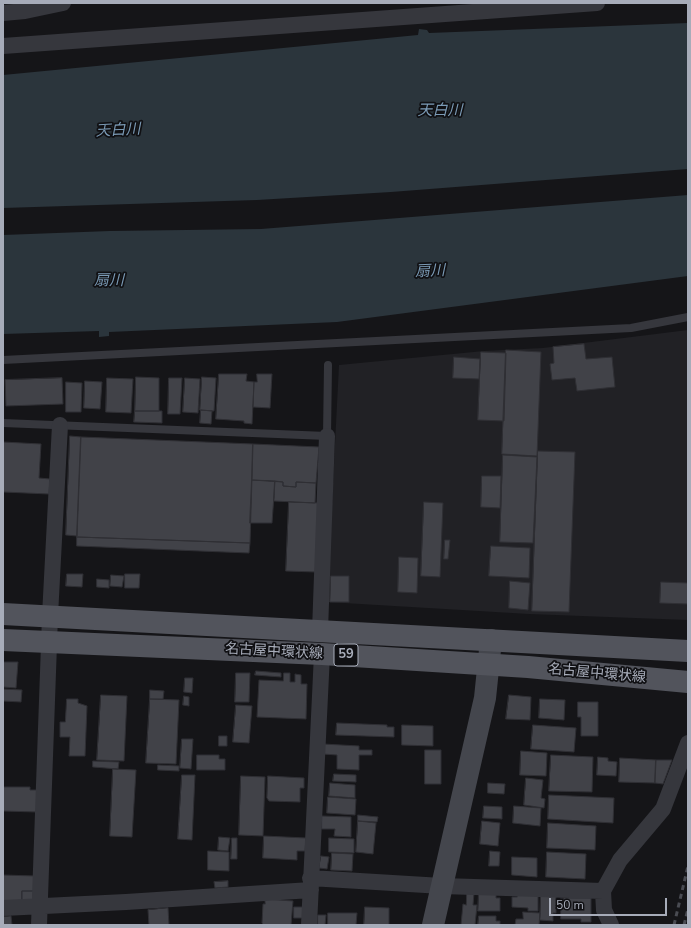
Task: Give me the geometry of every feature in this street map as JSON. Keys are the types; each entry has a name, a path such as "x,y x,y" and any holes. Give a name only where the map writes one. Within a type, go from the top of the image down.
{"main road":[{"name":"名古屋中環状線","path":"3,614 688,651"},
{"name":"名古屋中環状線","path":"9,644 50,642 322,654 489,666 528,667 688,682"}],"street":[{"path":"3,13 25,11 63,3"},
{"path":"3,46 597,3"},
{"path":"40,925 50,616 60,425"},
{"path":"320,631 327,436"},
{"path":"3,603 26,615"},
{"path":"433,925 485,698 491,640"},
{"path":"309,925 322,654"},
{"path":"611,925 604,910 602,891 620,860 663,809 688,743"},
{"path":"3,908 310,884 602,891"}],"lane":[{"path":"3,360 631,328 688,317"},
{"path":"3,423 327,436 328,365"}],"shaded area":[{"path":"688,330 688,620 529,614 327,602 339,365 484,351 543,348"}],"water":[{"name":"天白川","path":"688,23 688,169 391,192 257,200 3,208 3,75 418,35 419,29 427,30 429,33"},
{"name":"扇川","path":"688,195 688,276 337,322 109,332 109,336 99,337 99,331 3,334 3,235 110,231 261,229"}],"building":[{"path":"584,344 586,359 612,357 615,387 577,391 575,378 552,380 550,364 554,363 553,347"},
{"path":"506,350 541,352 537,456 502,454"},
{"path":"481,352 506,353 504,421 478,420"},
{"path":"454,357 480,359 479,379 453,378"},
{"path":"219,374 247,374 246,381 254,382 252,424 244,423 244,421 216,419"},
{"path":"257,374 272,374 270,408 253,407 254,382 257,382"},
{"path":"136,377 159,378 159,411 135,411"},
{"path":"202,377 216,378 214,411 200,410"},
{"path":"62,378 63,404 6,406 5,380"},
{"path":"107,378 133,379 131,413 106,412"},
{"path":"169,378 182,378 180,414 168,414"},
{"path":"185,378 200,379 198,413 183,412"},
{"path":"85,381 102,382 100,409 84,408"},
{"path":"66,382 82,383 81,412 66,412"},
{"path":"201,410 212,411 211,424 200,423"},
{"path":"135,411 162,411 162,423 134,422"},
{"path":"70,436 81,437 77,536 66,535"},
{"path":"81,437 253,444 250,543 77,537"},
{"path":"3,442 41,444 39,478 50,479 49,494 3,492"},
{"path":"253,444 319,447 316,483 296,482 296,487 283,486 283,482 252,480"},
{"path":"538,451 575,452 569,612 532,611"},
{"path":"503,455 537,457 533,543 500,542"},
{"path":"482,476 501,476 500,508 481,507"},
{"path":"252,480 275,481 272,523 250,523"},
{"path":"275,481 283,482 283,486 296,487 296,482 316,483 315,503 274,501"},
{"path":"289,502 319,503 316,572 286,571"},
{"path":"424,502 443,503 440,577 421,576"},
{"path":"77,537 250,543 249,553 77,546"},
{"path":"445,540 450,540 448,559 444,559"},
{"path":"491,546 530,548 529,578 489,576"},
{"path":"399,557 418,558 417,593 398,592"},
{"path":"67,574 83,574 82,587 66,586"},
{"path":"125,574 140,574 139,588 125,588"},
{"path":"111,575 124,576 122,587 110,586"},
{"path":"331,576 349,576 349,602 330,602"},
{"path":"97,579 109,580 109,588 97,587"},
{"path":"510,581 530,583 528,610 509,608"},
{"path":"661,582 688,583 688,604 660,603"},
{"path":"3,662 18,662 16,688 3,687"},
{"path":"256,671 281,673 281,677 255,675"},
{"path":"236,673 250,673 249,702 235,702"},
{"path":"284,673 290,673 290,682 295,682 295,674 301,675 301,684 307,684 306,719 257,717 259,680 283,681"},
{"path":"185,678 193,678 192,693 184,692"},
{"path":"3,689 22,690 21,702 3,701"},
{"path":"150,690 164,691 163,699 150,699"},
{"path":"101,695 127,696 124,761 97,760"},
{"path":"509,695 531,697 530,720 506,719"},
{"path":"184,696 189,697 189,706 183,705"},
{"path":"67,699 78,699 78,703 87,706 85,756 69,756 70,737 60,737 60,722 65,722"},
{"path":"150,699 179,700 176,764 146,763"},
{"path":"540,699 565,700 564,720 539,718"},
{"path":"578,702 598,702 598,736 581,736 581,717 578,717"},
{"path":"236,705 252,706 249,743 233,742"},
{"path":"337,723 387,725 387,727 394,727 394,737 336,735"},
{"path":"402,725 433,726 433,746 402,745"},
{"path":"533,725 576,728 574,752 531,749"},
{"path":"219,736 227,736 227,746 219,746"},
{"path":"182,739 193,739 191,769 180,768"},
{"path":"323,744 359,746 359,750 372,750 372,755 359,755 359,770 337,769 337,755 323,754"},
{"path":"425,750 441,750 441,784 425,784"},
{"path":"521,751 547,753 546,776 520,775"},
{"path":"197,755 219,755 219,759 225,759 225,770 197,770"},
{"path":"551,755 593,757 592,792 549,791"},
{"path":"598,757 608,758 608,761 617,762 616,776 597,775"},
{"path":"620,758 656,760 655,783 619,782"},
{"path":"656,760 672,760 663,784 655,783"},
{"path":"93,761 119,762 118,769 93,767"},
{"path":"158,765 179,766 179,771 158,770"},
{"path":"113,769 136,770 132,837 110,836"},
{"path":"334,774 356,775 356,782 333,781"},
{"path":"182,775 195,775 192,840 178,839"},
{"path":"241,776 265,777 263,836 239,835"},
{"path":"268,776 304,778 304,788 300,788 300,802 269,801 267,798"},
{"path":"526,778 543,780 541,798 545,799 544,808 524,805"},
{"path":"330,783 355,785 355,798 329,796"},
{"path":"488,783 505,784 504,794 488,793"},
{"path":"3,787 30,787 30,790 37,790 37,812 3,811"},
{"path":"549,795 614,798 613,823 548,819"},
{"path":"328,797 356,799 355,815 327,813"},
{"path":"484,806 502,807 502,819 483,818"},
{"path":"514,806 541,808 540,826 513,823"},
{"path":"358,815 378,817 377,822 358,821"},
{"path":"322,816 351,817 351,837 334,836 335,829 322,829"},
{"path":"358,821 376,823 373,854 356,852"},
{"path":"482,821 500,823 498,846 480,844"},
{"path":"548,823 596,826 595,850 547,848"},
{"path":"264,836 306,838 305,851 297,851 297,860 263,858"},
{"path":"219,837 230,838 228,851 218,850"},
{"path":"232,838 237,838 237,859 231,859"},
{"path":"329,838 354,839 354,853 329,852"},
{"path":"208,851 229,852 229,871 208,870"},
{"path":"490,851 500,852 499,866 489,866"},
{"path":"547,852 586,854 585,879 546,877"},
{"path":"332,853 353,854 352,871 331,870"},
{"path":"321,856 329,857 327,869 319,868"},
{"path":"512,857 537,858 537,877 512,875"},
{"path":"3,875 35,876 35,891 22,891 22,901 3,901"},
{"path":"228,881 228,887 215,888 214,882"},
{"path":"22,891 34,891 34,900 22,900"},
{"path":"479,892 496,893 496,898 500,898 500,911 478,911"},
{"path":"467,893 474,893 473,905 477,905 475,925 461,925 463,904 466,905"},
{"path":"541,893 556,895 556,913 553,913 553,921 540,920"},
{"path":"517,894 538,896 538,911 528,911 528,908 512,907 512,897 517,897"},
{"path":"561,898 591,898 591,922 581,922 581,919 561,919"},
{"path":"265,899 293,901 291,925 264,925 262,923 263,904 265,904"},
{"path":"294,907 304,907 303,918 294,918"},
{"path":"365,907 389,908 389,925 364,925"},
{"path":"168,908 169,925 149,925 148,910"},
{"path":"523,912 540,913 539,925 515,925 516,919 523,919"},
{"path":"328,913 357,913 356,925 328,925"},
{"path":"318,915 326,915 325,925 318,925"},
{"path":"11,916 12,925 3,925 3,917"},
{"path":"479,916 496,916 496,921 500,921 500,925 478,925"}],"railway":[{"path":"674,925 688,866"},
{"path":"684,925 688,909"}]}
